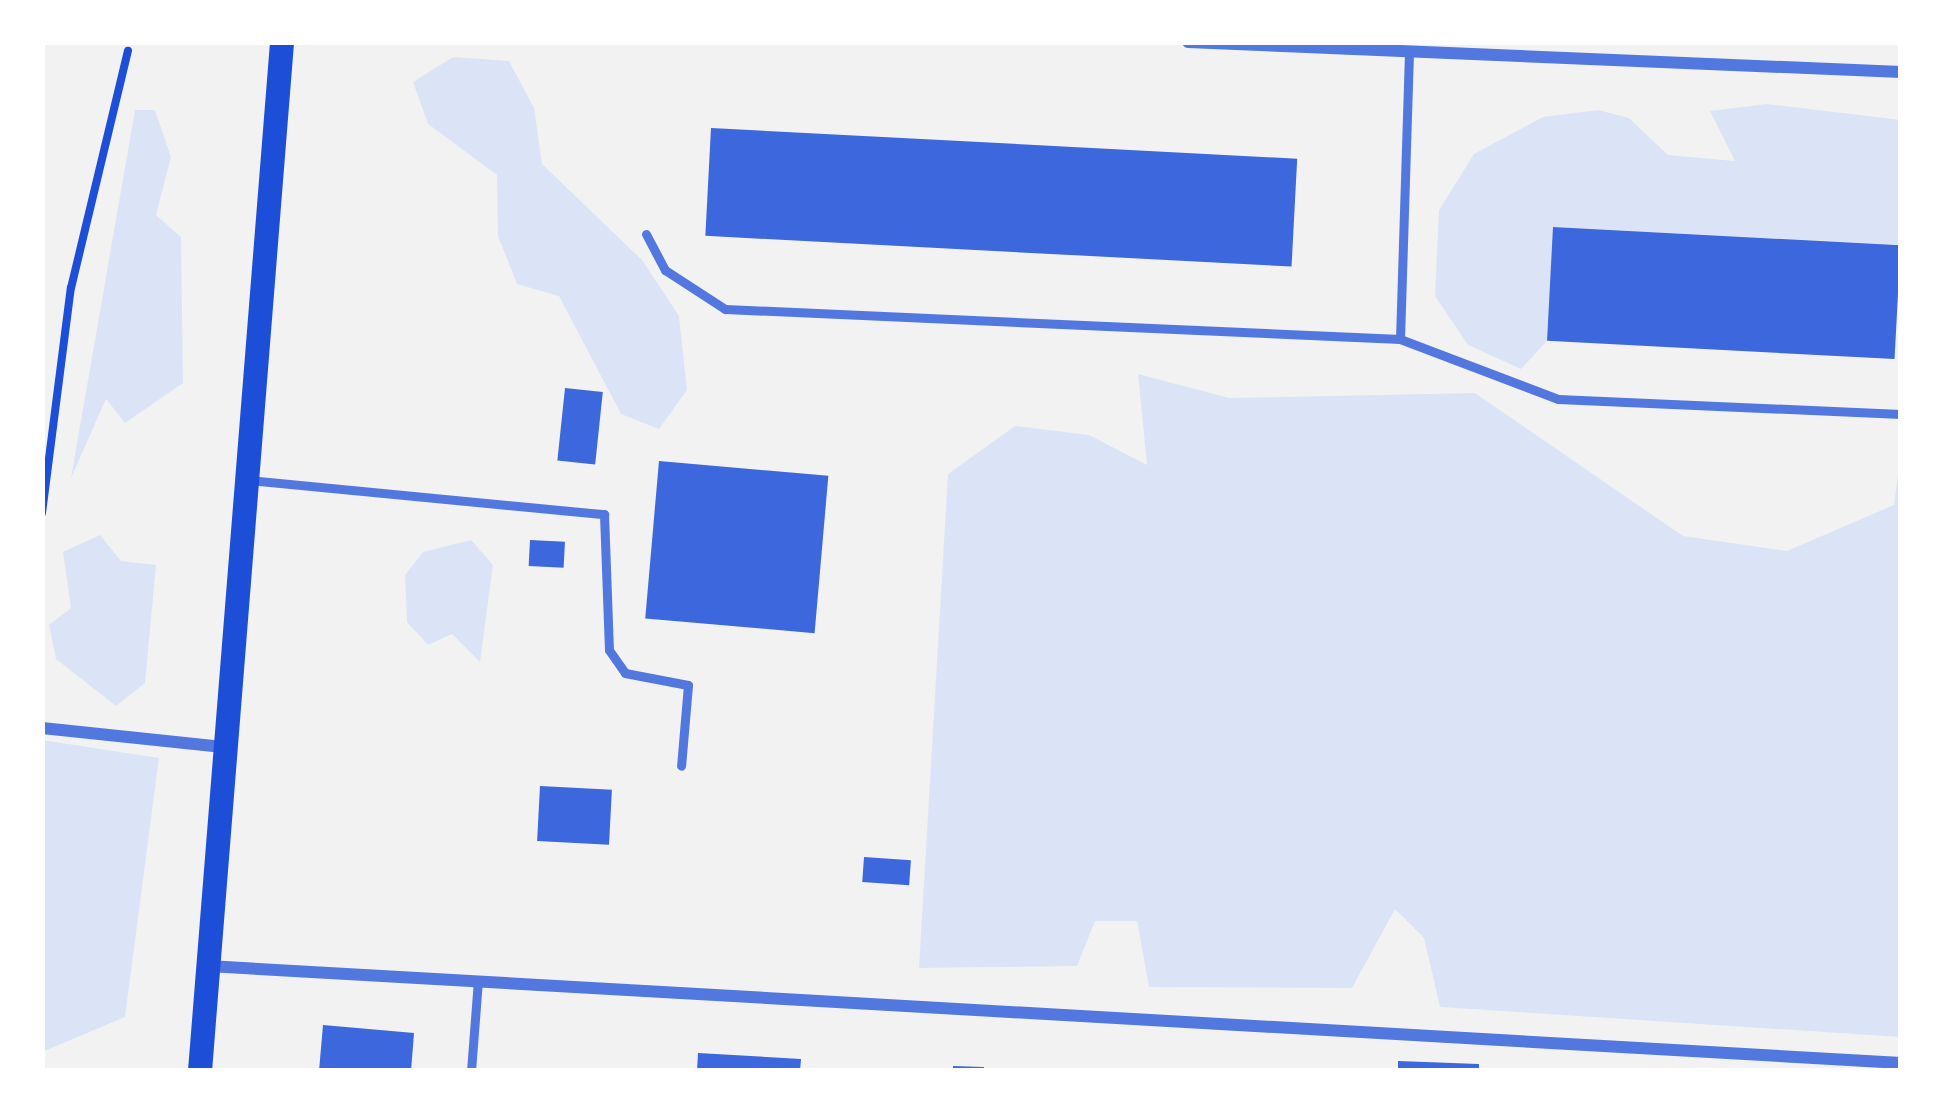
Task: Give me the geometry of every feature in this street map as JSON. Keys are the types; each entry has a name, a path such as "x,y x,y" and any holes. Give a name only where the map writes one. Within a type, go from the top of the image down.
{"main road":[{"path":"200,1071 282,42"}],"street":[{"path":"1188,42 1901,72"},
{"path":"42,728 223,747"},
{"path":"207,966 1901,1063"}],"lane":[{"path":"1400,339 1409,50"},
{"path":"646,233 665,270 725,309 1400,339 1558,399 1901,414"},
{"path":"245,480 604,514 609,650 625,673 688,685 681,766"},
{"path":"471,1071 478,978"}],"path":[{"path":"42,513 70,288 128,51"}],"shaded area":[{"path":"453,57 509,61 534,108 542,164 642,260 679,316 687,390 659,429 621,414 559,296 517,284 498,236 497,175 428,124 413,82"},
{"path":"1767,104 1901,120 1901,245 1554,227 1547,341 1521,369 1468,345 1435,296 1439,210 1474,154 1543,117 1598,110 1629,118 1668,155 1735,161 1710,111"},
{"path":"135,110 155,110 171,157 156,215 181,237 183,383 125,423 106,399 71,478"},
{"path":"1138,374 1229,398 1475,393 1683,536 1787,551 1894,505 1901,452 1901,1037 1440,1007 1424,938 1395,909 1352,988 1149,987 1137,921 1095,921 1077,966 919,968 948,474 1015,426 1089,435 1147,465"},
{"path":"100,535 121,561 156,565 145,683 116,706 56,659 49,625 71,608 63,552"},
{"path":"471,540 493,565 480,662 452,634 428,645 407,622 405,575 423,552"},
{"path":"42,740 159,758 125,1017 42,1052"}],"building":[{"path":"711,128 1297,159 1292,267 705,236"},
{"path":"1553,227 1901,245 1895,359 1547,341"},
{"path":"565,388 603,392 595,465 557,461"},
{"path":"659,461 828,476 815,633 645,618"},
{"path":"530,540 565,542 564,568 529,566"},
{"path":"540,786 612,790 609,845 537,841"},
{"path":"864,857 911,860 909,885 862,882"},
{"path":"323,1025 414,1033 411,1071 319,1071"},
{"path":"698,1053 801,1059 800,1071 697,1071"},
{"path":"1398,1061 1479,1064 1479,1071 1398,1071"},
{"path":"953,1066 984,1067 984,1071 953,1071"}]}
